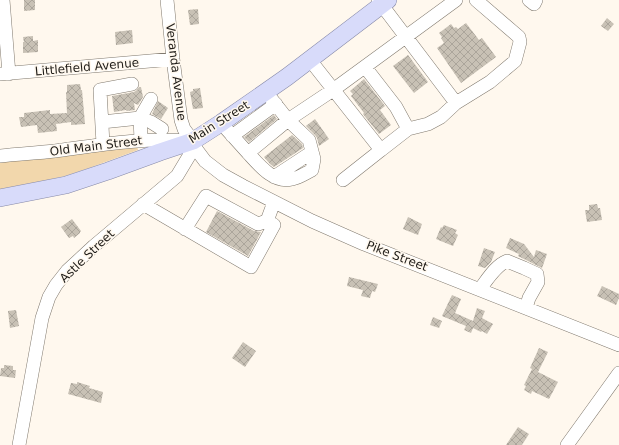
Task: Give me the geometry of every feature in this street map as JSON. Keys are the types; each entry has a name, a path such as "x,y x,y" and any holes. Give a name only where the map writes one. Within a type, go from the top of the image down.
{"main road":[{"name":"Main Street","path":"0,198 66,185 193,141 221,123 271,98 310,60 382,2"}],"street":[{"path":"2,0 4,74"},
{"name":"Veranda Avenue","path":"167,0 181,120 184,129 193,141"},
{"path":"248,153 288,120 333,90 456,0"},
{"path":"343,180 408,129 428,124 441,117 456,103 490,82 515,61 520,42 519,37 476,0"},
{"path":"529,0 534,4 536,0"},
{"path":"382,2 405,37 456,103"},
{"name":"Littlefield Avenue","path":"4,74 173,59"},
{"path":"310,60 381,150"},
{"path":"365,67 396,107 408,129"},
{"path":"103,144 100,90 132,84"},
{"path":"221,123 232,136 260,166 274,177 312,152 309,140 288,120 271,98 232,136"},
{"path":"141,140 140,118 151,99"},
{"path":"102,122 140,118 151,122 162,129"},
{"name":"Old Main Street","path":"0,156 141,140 173,139 193,141"},
{"name":"Pike Street","path":"193,141 200,156 213,168 233,181 312,221 364,244 619,345"},
{"name":"Astle Street","path":"19,445 42,318 49,297 64,275 94,246 177,176 189,156 193,141"},
{"path":"143,204 185,229 251,267 274,225 267,221 258,224 206,196 185,229"},
{"path":"267,221 274,202"},
{"path":"480,290 503,262 507,261 537,274 538,282 529,298 526,308"},
{"path":"567,445 619,373"}],"shaded area":[{"path":"137,145 138,150 89,168 65,176 0,191 0,162"}],"building":[{"path":"24,0 35,0 35,10 24,11"},
{"path":"198,9 199,24 190,25 188,10"},
{"path":"607,18 614,24 608,31 601,26"},
{"path":"466,23 479,40 482,38 496,57 461,83 437,48 444,43 439,33 451,24 454,28 456,27 458,29"},
{"path":"132,30 133,43 116,45 115,32"},
{"path":"33,36 33,41 38,40 38,52 23,53 23,37"},
{"path":"408,55 428,82 414,93 393,66"},
{"path":"364,79 385,106 380,110 391,125 379,134 351,96 353,94 350,91"},
{"path":"80,84 82,90 85,124 71,125 71,122 56,124 57,131 38,133 37,125 21,127 19,117 24,117 24,113 50,110 50,114 67,113 67,85"},
{"path":"141,87 143,97 138,105 134,103 135,110 114,112 112,96 134,92"},
{"path":"200,88 203,108 193,109 190,92 193,91 193,89"},
{"path":"158,101 168,108 161,119 152,114"},
{"path":"274,115 277,119 249,142 244,137"},
{"path":"315,119 329,139 319,146 317,138 306,126"},
{"path":"292,135 302,144 303,148 274,167 264,157"},
{"path":"597,204 598,208 600,208 602,220 587,222 585,210 589,210 589,205"},
{"path":"217,211 254,231 261,232 248,256 206,232"},
{"path":"408,217 422,224 418,235 403,229"},
{"path":"72,219 81,231 74,238 73,236 69,238 61,227"},
{"path":"444,225 457,230 455,233 458,235 453,246 436,239 441,227 442,228"},
{"path":"510,238 524,244 534,257 536,250 547,254 542,268 506,248"},
{"path":"484,248 495,252 491,262 485,268 478,266"},
{"path":"349,277 378,284 375,292 372,291 370,298 361,296 363,290 347,286"},
{"path":"602,286 619,294 616,305 597,296"},
{"path":"452,295 461,299 455,313 473,321 477,308 485,311 482,318 493,324 487,334 473,328 471,333 464,330 466,326 442,316"},
{"path":"16,310 19,326 10,328 8,311"},
{"path":"433,317 442,321 439,328 430,325"},
{"path":"243,342 256,351 245,367 232,358"},
{"path":"539,348 548,352 538,372 558,382 549,399 532,391 531,394 524,390 526,386 524,385 532,369 530,368"},
{"path":"4,365 13,366 13,370 16,370 15,378 0,376 1,368 4,368"},
{"path":"77,382 90,386 89,388 103,392 101,403 68,394 71,383 77,384"},
{"path":"518,427 529,434 522,445 506,445"}]}
